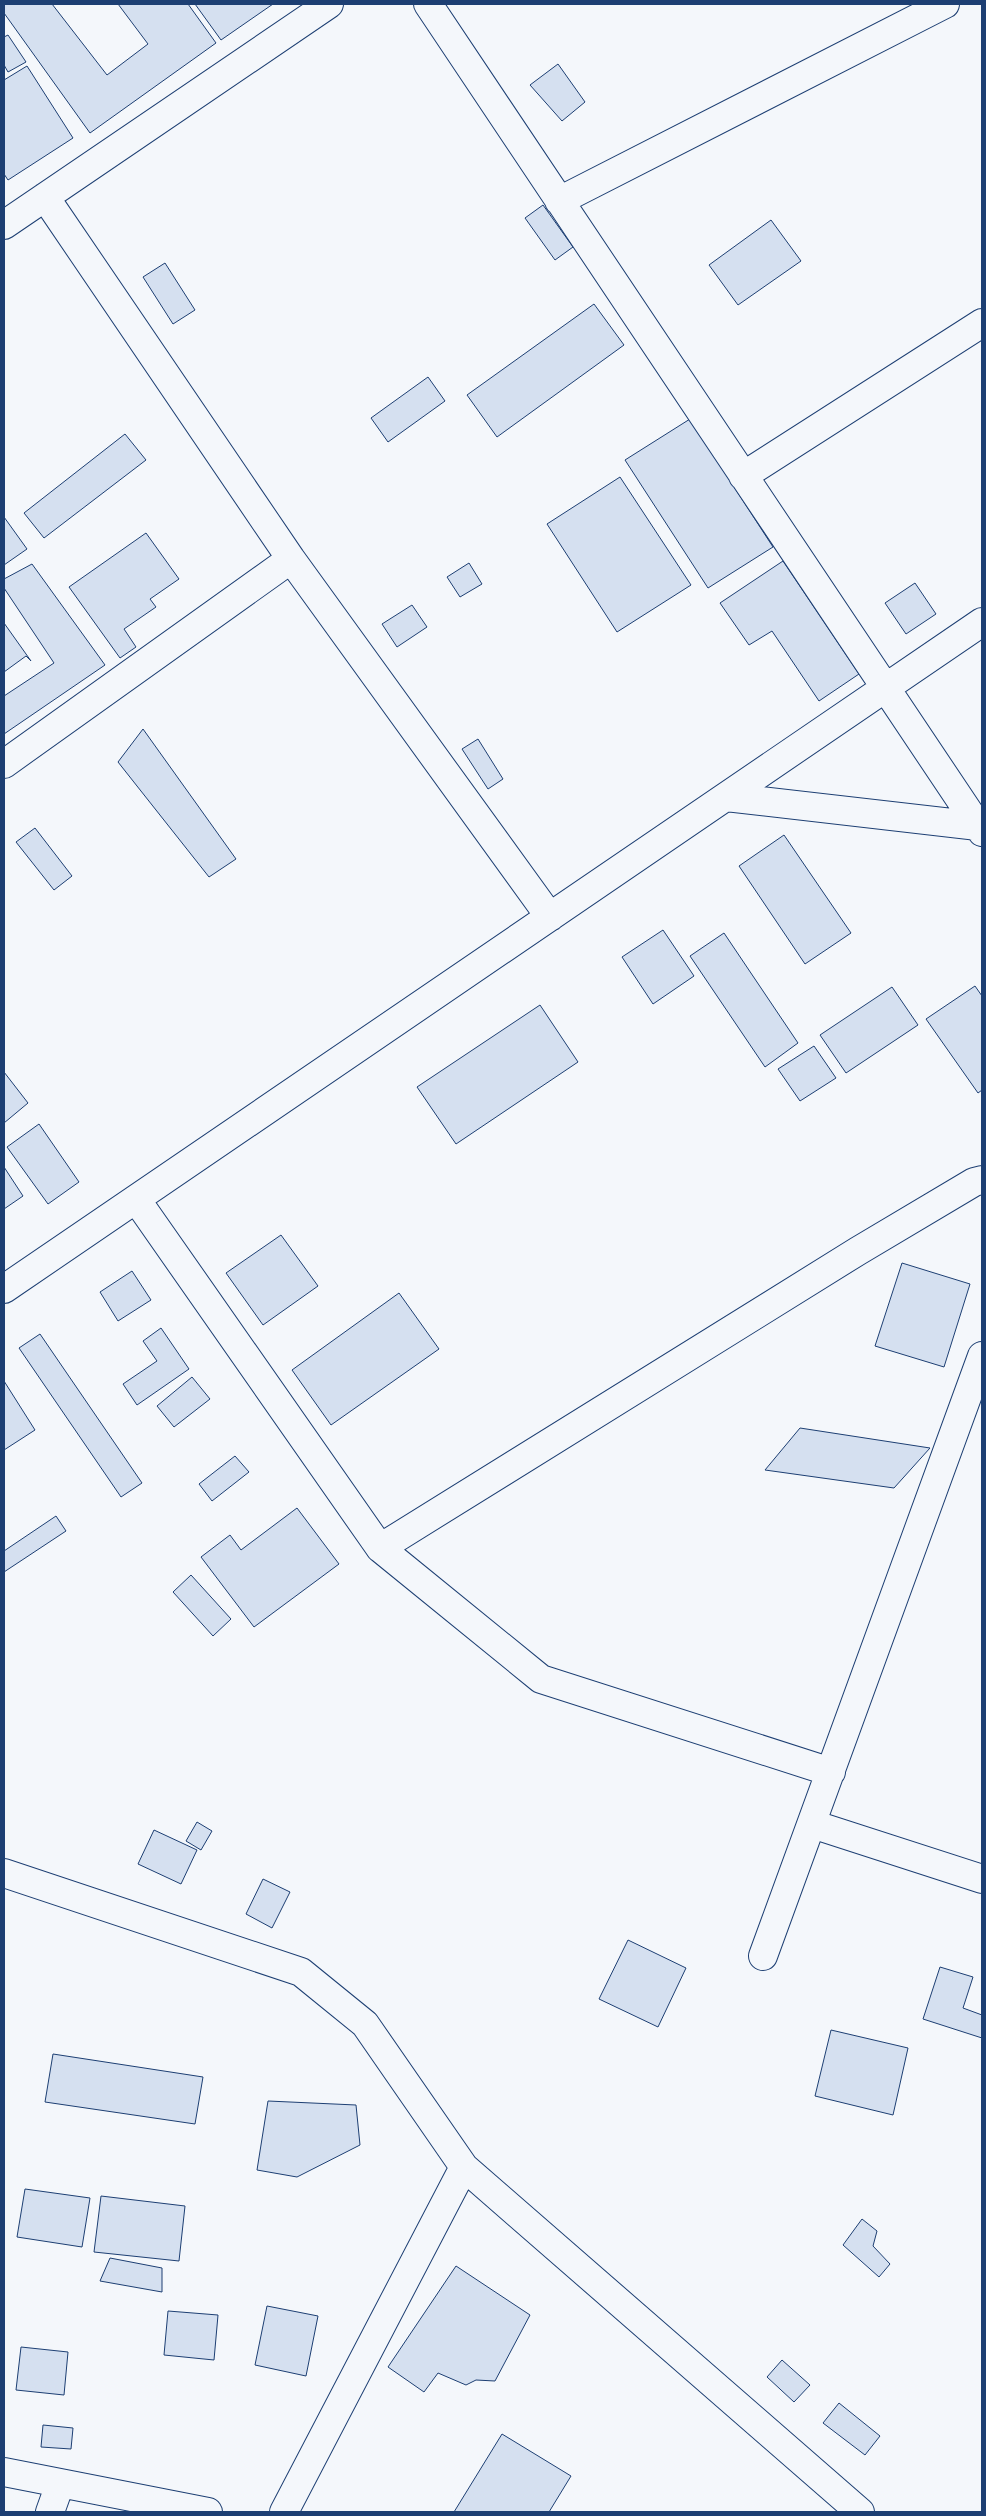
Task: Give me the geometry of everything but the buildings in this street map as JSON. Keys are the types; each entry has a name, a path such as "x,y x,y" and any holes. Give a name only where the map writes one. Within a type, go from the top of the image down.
{"street":[{"path":"4,224 329,4"},
{"path":"428,4 884,689 980,829"},
{"path":"559,201 945,4"},
{"path":"45,197 291,559 550,917"},
{"path":"743,476 982,323"},
{"path":"4,764 291,559"},
{"path":"4,1289 982,622"},
{"path":"726,797 980,829"},
{"path":"380,1548 858,1251 974,1182 982,1180"},
{"path":"136,1199 380,1548 541,1679 830,1772"},
{"path":"763,1956 982,1356"},
{"path":"812,1824 982,1880"},
{"path":"4,1873 301,1972 365,2024 464,2167 860,2512"},
{"path":"284,2512 464,2167"},
{"path":"4,2472 208,2512"},
{"path":"50,2512 60,2484"}]}
